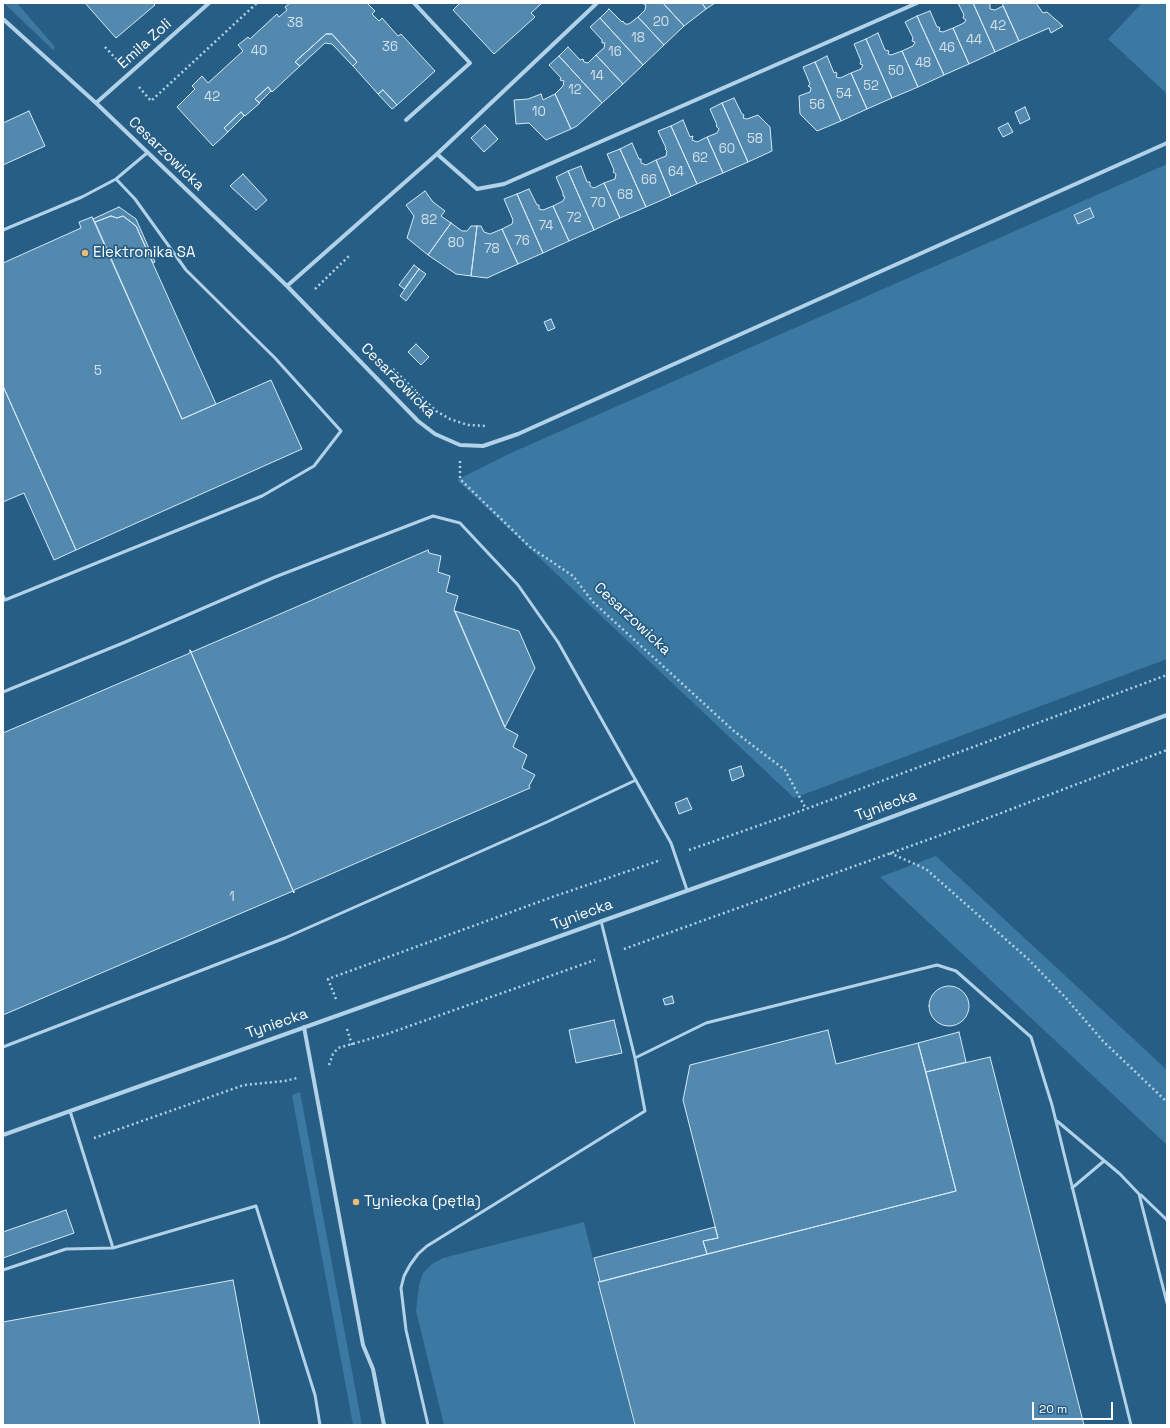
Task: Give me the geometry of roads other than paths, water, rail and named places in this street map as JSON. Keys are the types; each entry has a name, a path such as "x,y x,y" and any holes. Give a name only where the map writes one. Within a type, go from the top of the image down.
{"street":[{"name":"Emila Zoli","path":"96,103 209,3"},
{"path":"406,120 470,62 414,3"},
{"path":"287,286 437,154 597,3"},
{"path":"437,154 478,189 504,184 917,3"},
{"name":"Cesarzowicka","path":"3,19 96,103 287,286 418,421 435,434 460,445 483,446 518,434 1167,143"},
{"name":"Tyniecka","path":"3,1135 602,921 1167,715"},
{"path":"304,1028 363,1344 373,1369 384,1425"}],"lane":[{"path":"3,230 82,197 116,180 147,153"},
{"path":"3,596 5,600 262,496 314,466 341,431 275,358 186,270 135,199 116,180"},
{"path":"3,692 123,643 274,577 433,516 460,523 518,585 558,642 636,780 676,855 687,890"},
{"path":"3,1047 285,938 547,822 636,780"},
{"path":"428,1425 406,1330 401,1288 404,1276 410,1265 418,1254 427,1246 645,1111 635,1058 602,921"},
{"path":"635,1058 706,1023 937,965 956,971 1031,1037 1056,1120 1132,1425"},
{"path":"70,1111 113,1248"},
{"path":"1056,1120 1120,1174 1167,1220"},
{"path":"1072,1188 1104,1161"},
{"path":"1139,1194 1167,1303"},
{"path":"3,1270 66,1249 113,1248 256,1206 315,1395 320,1425"}],"place":[{"name":"Elektronika SA","path":"85,253"},
{"name":"Tyniecka (pętla)","path":"356,1202"}]}
